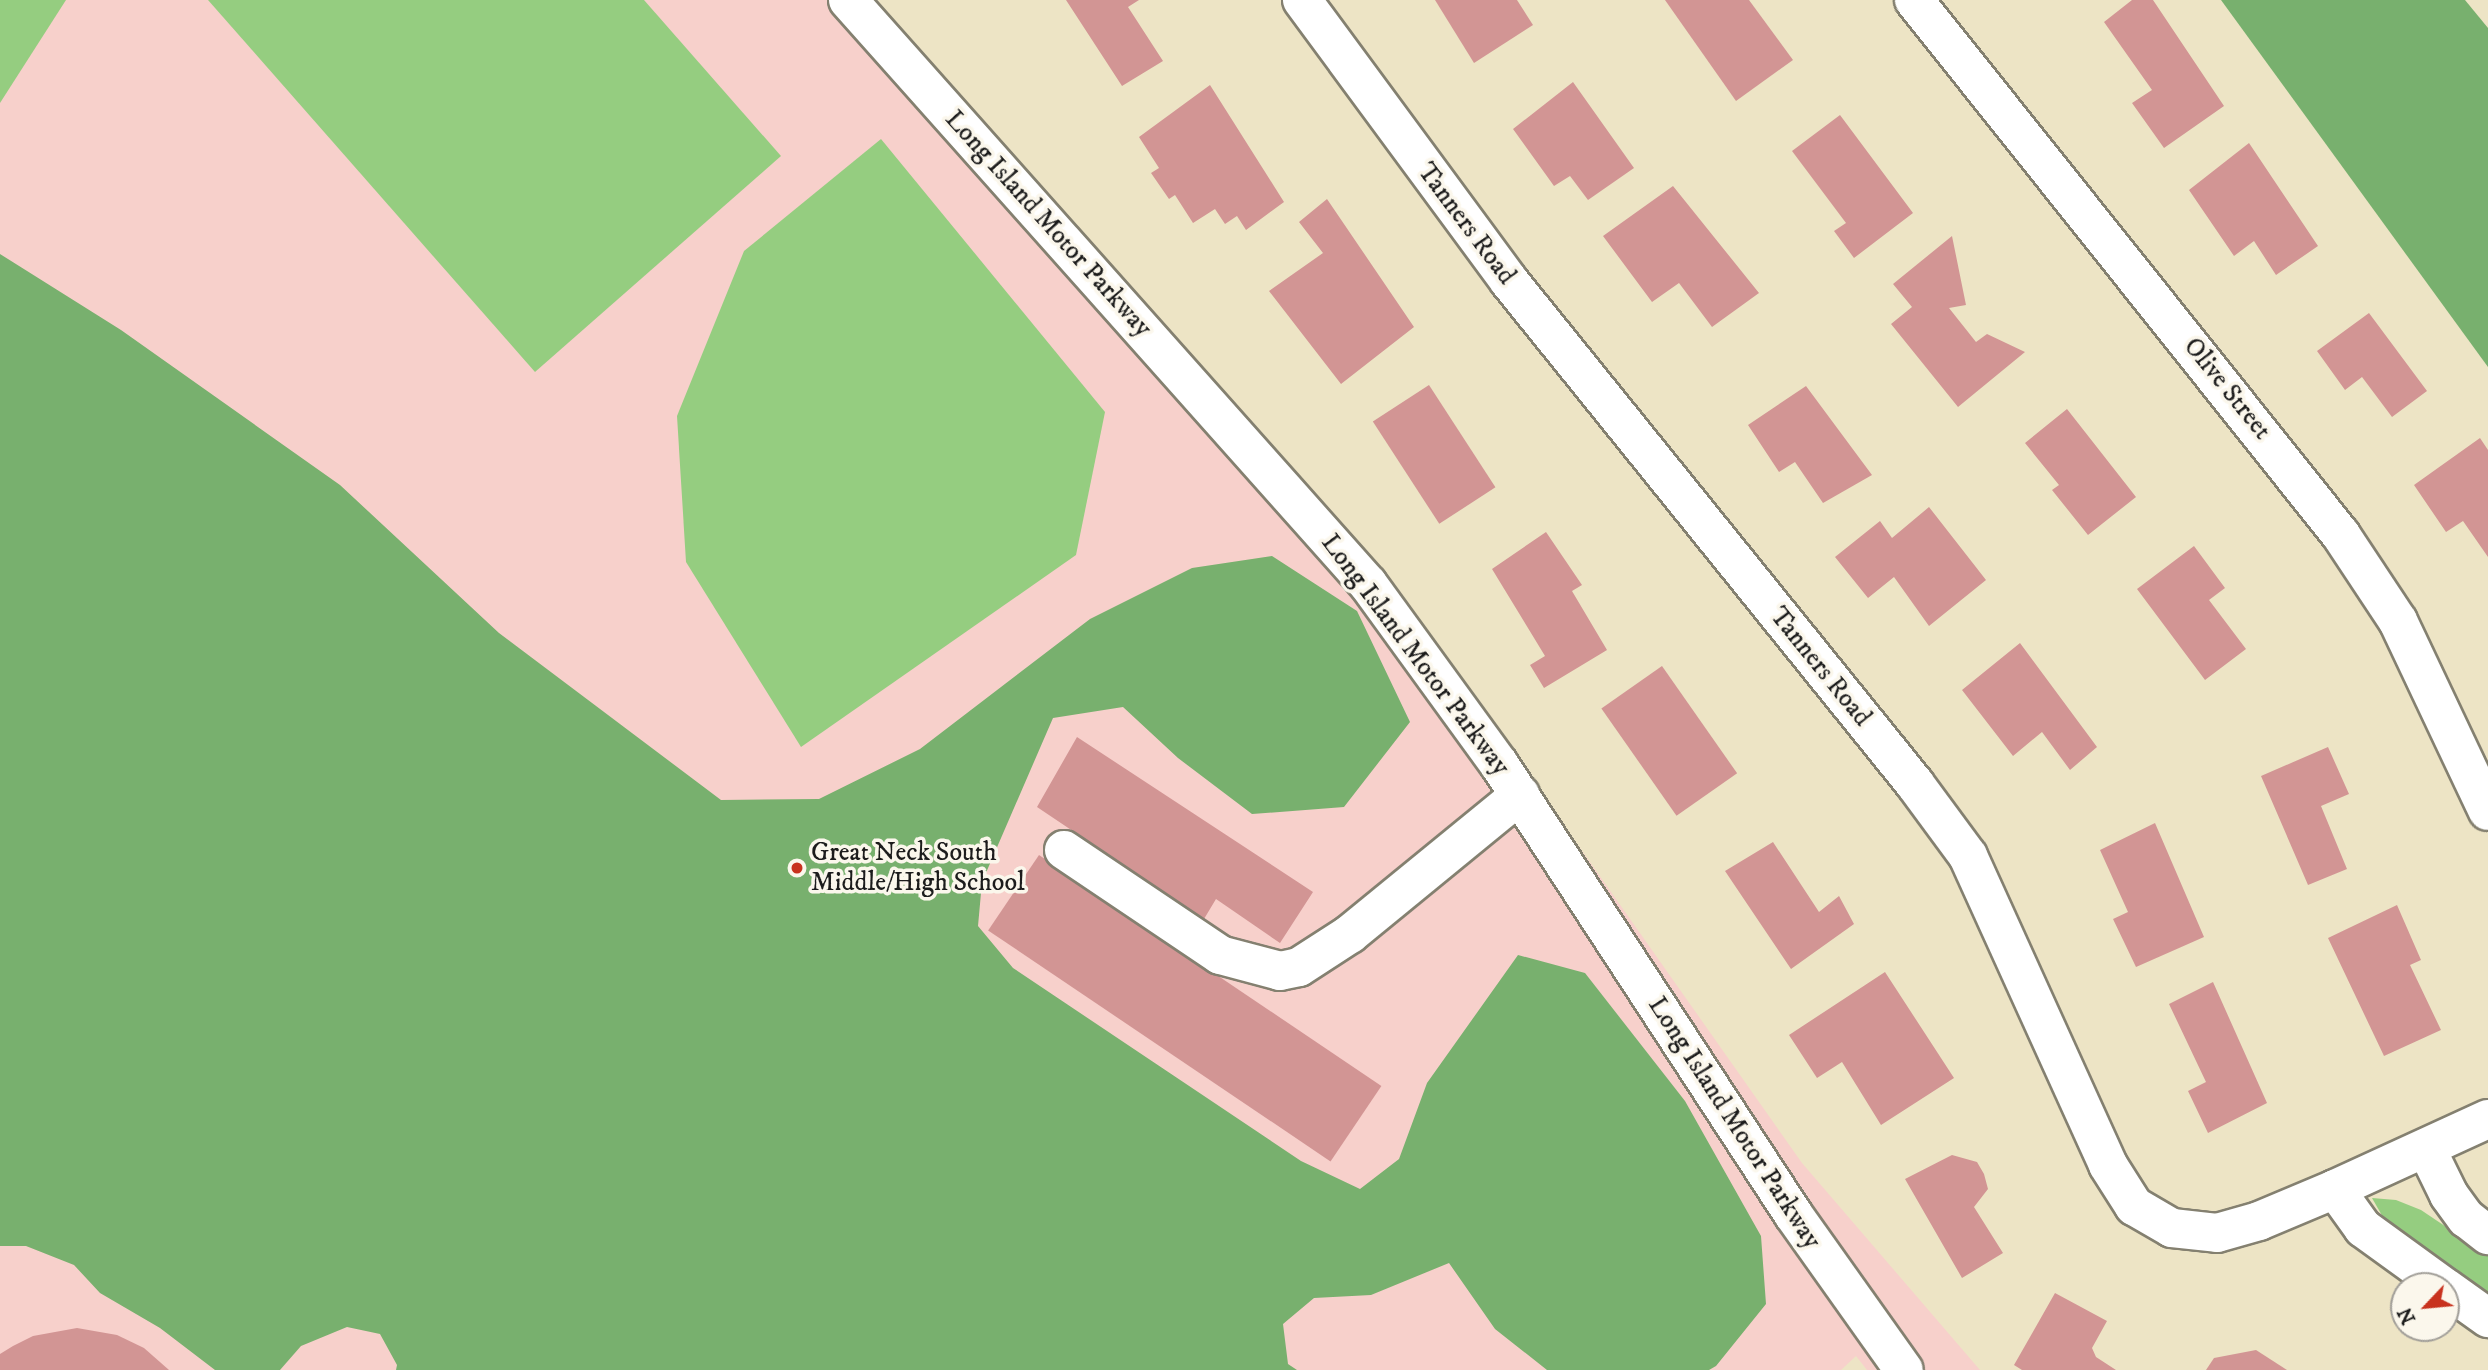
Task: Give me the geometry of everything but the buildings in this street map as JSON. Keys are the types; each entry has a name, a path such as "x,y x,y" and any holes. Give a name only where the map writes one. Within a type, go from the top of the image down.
{"street":[{"name":"Long Island Motor Parkway","path":"848,0 1368,584 1520,795 1793,1214 1904,1370"},
{"name":"Tanners Road","path":"1302,0 1516,290 1922,793 1968,856 2108,1166 2134,1206 2172,1228 2217,1233 2259,1221 2335,1189"},
{"name":"Olive Street","path":"1914,0 2342,535 2398,621 2488,811"},
{"path":"1064,850 1220,954 1280,971 1299,967 1331,948 1416,882 1520,795"},
{"path":"2423,1272 2362,1228 2335,1189 2488,1119"},
{"path":"2426,1148 2449,1195 2466,1218 2488,1235"},
{"path":"2460,1298 2488,1318"}],"shaded area":[{"name":"Great Neck South Middle/High School","path":"0,0 876,0 1387,574 1802,1163 1980,1370 1867,1370 1856,1356 1841,1370 0,1370"}],"green space":[{"path":"0,0 66,0 0,103"},
{"path":"208,0 644,0 781,156 535,372"},
{"path":"2221,0 2465,0 2488,28 2488,367"},
{"path":"881,139 1105,412 1076,555 801,747 686,562 677,416 744,251"},
{"path":"0,254 121,330 340,485 499,633 721,800 819,799 920,749 1090,619 1192,568 1272,556 1357,611 1410,722 1344,807 1252,814 1178,758 1123,707 1053,718 982,882 978,926 1013,968 1301,1161 1360,1189 1399,1159 1427,1083 1518,955 1585,973 1685,1101 1761,1236 1766,1304 1716,1366 1709,1370 1547,1370 1495,1329 1449,1263 1371,1295 1314,1298 1283,1324 1288,1364 1297,1370 396,1370 397,1365 380,1334 347,1327 301,1346 280,1370 215,1370 160,1328 100,1293 74,1265 26,1246 0,1246"},
{"path":"2372,1198 2396,1200 2421,1210 2488,1255 2488,1304 2460,1282 2460,1272 2447,1272 2388,1226"}],"place":[{"name":"Great Neck South Middle/High School","path":"797,868"}]}
